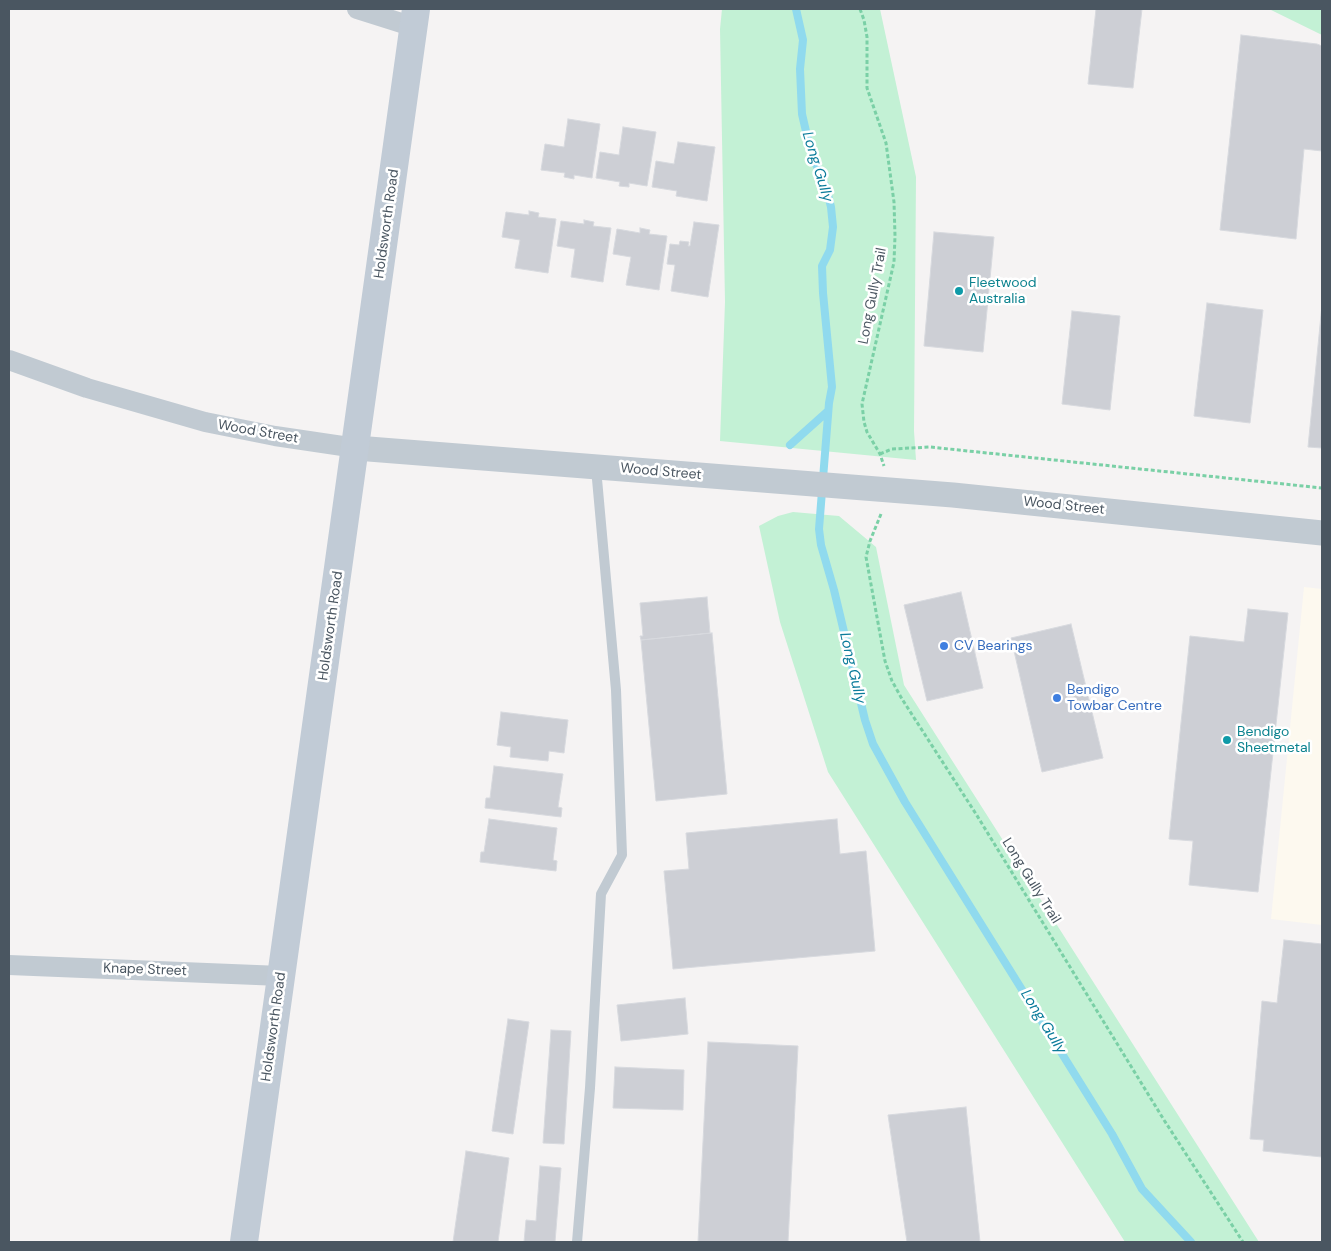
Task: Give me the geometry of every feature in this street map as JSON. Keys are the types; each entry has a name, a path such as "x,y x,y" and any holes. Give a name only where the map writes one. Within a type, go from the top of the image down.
{"main road":[{"name":"Holdsworth Road","path":"244,1242 415,18"}],"street":[{"path":"357,9 415,18"},
{"name":"Wood Street","path":"9,360 87,388 205,422 275,436 356,448 954,495 1322,533"},
{"name":"Knape Street","path":"9,965 281,976"}],"lane":[{"path":"577,1242 590,1088 601,894 622,855 616,690 596,467"}],"path":[{"name":"Long Gully Trail","path":"860,9 867,37 867,88 886,143 894,202 896,236 894,262 862,404 867,432 880,454 884,467"},
{"path":"880,454 892,449 930,448 1322,488"},
{"name":"Long Gully Trail","path":"882,512 870,541 866,557 885,661 892,681 1164,1120 1242,1242"}],"shaded area":[{"path":"1304,587 1322,589 1322,925 1271,919"}],"green space":[{"path":"722,9 880,9 916,177 914,431 916,460 720,441 725,302 720,29"},
{"path":"1269,9 1322,9 1322,35"},
{"path":"793,512 839,516 876,547 904,685 1259,1242 1125,1242 828,772 780,622 759,526 778,516"}],"building":[{"path":"1096,9 1142,9 1133,88 1088,84"},
{"path":"1241,35 1322,46 1322,151 1304,149 1296,239 1220,230"},
{"path":"568,119 600,124 592,178 574,175 574,179 564,177 565,173 541,170 545,144 564,147"},
{"path":"623,127 656,132 647,186 629,183 629,187 619,186 620,182 596,178 600,152 619,155"},
{"path":"678,142 715,147 707,201 676,196 677,191 652,187 656,161 674,164"},
{"path":"529,211 539,213 538,217 556,219 548,273 515,268 520,240 502,237 506,212 529,215"},
{"path":"584,220 594,222 593,226 611,228 603,282 571,277 575,249 557,246 561,221 584,224"},
{"path":"694,222 719,225 708,297 671,291 675,265 667,264 670,244 679,245 680,241 689,242 688,246 690,246"},
{"path":"640,228 650,230 649,234 667,236 659,290 626,285 631,257 613,254 617,229 640,233"},
{"name":"Fleetwood Australia","path":"934,232 994,237 983,352 924,346"},
{"path":"1207,303 1263,310 1250,423 1194,416"},
{"path":"1322,305 1322,448 1308,447"},
{"path":"1072,311 1120,316 1110,410 1062,404"},
{"name":"CV Bearings","path":"961,592 983,688 927,701 904,605"},
{"path":"707,597 710,633 641,640 640,636 643,636 640,603"},
{"name":"Bendigo Sheetmetal","path":"1248,609 1288,613 1258,892 1189,885 1193,841 1169,839 1190,636 1244,642"},
{"name":"Bendigo Towbar Centre","path":"1071,624 1103,758 1042,772 1011,638"},
{"path":"712,633 727,794 656,801 641,640"},
{"path":"501,712 568,720 564,753 549,751 548,761 510,757 511,747 497,745"},
{"path":"494,766 563,774 558,807 562,808 561,817 485,808 486,798 490,798"},
{"path":"489,819 557,828 553,860 557,861 556,871 480,862 481,852 484,852"},
{"path":"837,819 840,854 866,851 875,951 673,969 664,871 689,869 686,833"},
{"path":"1284,940 1322,944 1322,1157 1263,1151 1264,1140 1250,1139 1262,1001 1277,1003"},
{"path":"685,998 688,1034 621,1041 617,1005"},
{"path":"508,1019 529,1022 513,1134 492,1131"},
{"path":"551,1030 571,1031 564,1144 543,1143"},
{"path":"708,1042 798,1046 788,1242 698,1242"},
{"path":"615,1067 684,1070 683,1110 613,1108"},
{"path":"966,1107 980,1242 907,1242 888,1115"},
{"path":"466,1151 509,1158 498,1242 453,1242"},
{"path":"540,1166 561,1168 555,1242 524,1242 526,1220 536,1221"}],"waterway":[{"name":"Long Gully","path":"796,9 803,40 800,69 802,114 811,153 826,187 833,227 830,250 822,266 832,387 829,403 819,529 821,545 834,590 865,720 873,744 905,802 1112,1134 1142,1189 1191,1242"},
{"path":"790,445 828,411"}],"place":[{"name":"Fleetwood Australia","path":"959,291"},
{"name":"CV Bearings","path":"944,646"},
{"name":"Bendigo Towbar Centre","path":"1057,698"},
{"name":"Bendigo Sheetmetal","path":"1227,740"}]}
